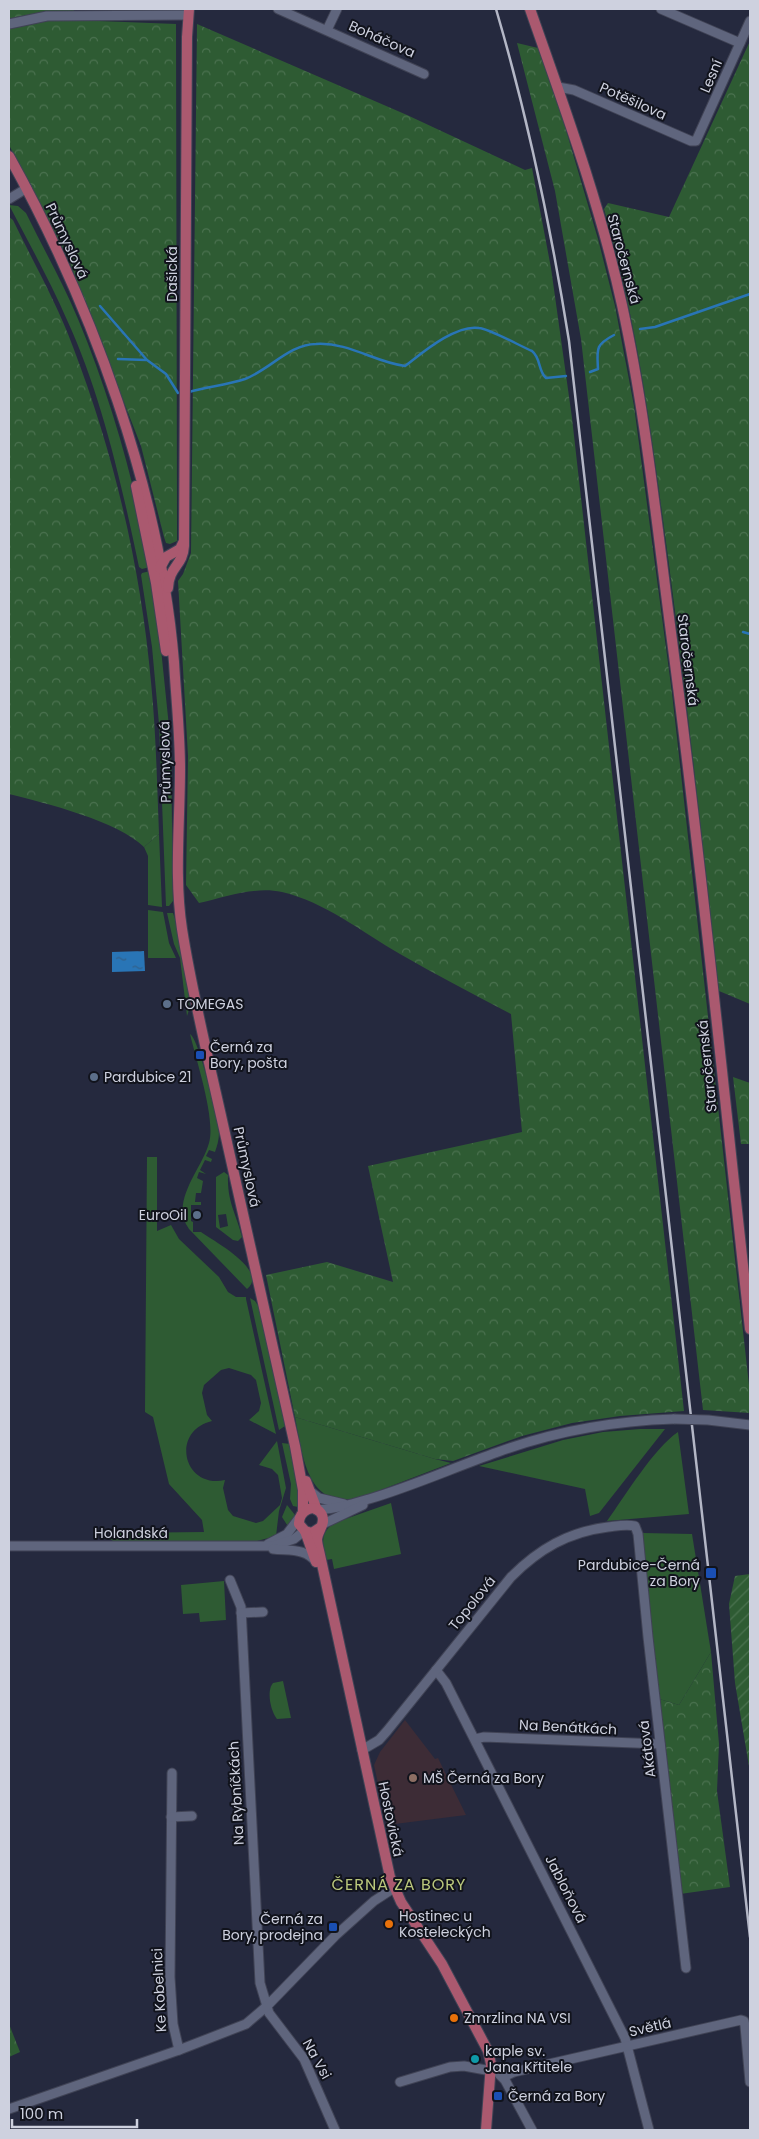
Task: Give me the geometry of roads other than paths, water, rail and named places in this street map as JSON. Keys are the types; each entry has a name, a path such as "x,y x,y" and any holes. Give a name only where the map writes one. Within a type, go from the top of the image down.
{"main road":[{"name":"Staročernská","path":"530,9 558,87 605,237 622,305 639,393 679,693 750,1330"},
{"name":"Dašická","path":"168,613 169,576 182,559 184,540 189,12"},
{"name":"Průmyslová","path":"9,156 59,255 94,340 131,444 157,547 156,583 175,728 179,829"},
{"name":"Průmyslová","path":"94,340 124,439 144,526 156,562 168,613 180,749 179,893 184,939 200,1020 295,1446 303,1490 301,1515"},
{"path":"157,567 166,557 181,548 184,540"},
{"path":"157,547 162,554 172,554"},
{"path":"157,567 167,569 175,567"},
{"name":"Průmyslová","path":"295,1446 317,1510"},
{"path":"301,1515 310,1508 317,1510"},
{"name":"Hostovická","path":"317,1510 323,1518 318,1542 331,1610 394,1888 405,1909 442,1964 488,2051 491,2070 486,2130"},
{"name":"Hostovická","path":"301,1515 299,1524 304,1531 316,1562 331,1610"},
{"path":"304,1531 312,1533 322,1525"}],"street":[{"name":"Boháčova","path":"278,9 424,74"},
{"name":"Boháčova","path":"327,30 337,9"},
{"path":"661,9 740,43"},
{"path":"9,24 47,16 80,12 189,12"},
{"name":"Lesní","path":"696,142 750,21"},
{"name":"Potěšilova","path":"558,87 574,90 691,142 696,142"},
{"path":"9,199 26,188"},
{"path":"317,1510 333,1509 388,1493 512,1447 563,1432 620,1423 674,1419 708,1420 750,1425"},
{"path":"309,1489 316,1497 330,1502 354,1503"},
{"path":"322,1525 388,1493"},
{"name":"Holandská","path":"253,1547 264,1545 283,1536 293,1528 301,1515"},
{"name":"Topolová","path":"362,1750 382,1736 511,1577 538,1552 559,1540 590,1530 627,1525 636,1528"},
{"name":"Akátová","path":"636,1528 686,1968"},
{"name":"Holandská","path":"9,1546 253,1547 279,1545 294,1539 304,1531"},
{"name":"Holandská","path":"253,1547 304,1552 316,1562"},
{"name":"Na Rybníčkách","path":"230,1580 241,1604 259,1976 267,2006"},
{"path":"241,1613 263,1612"},
{"name":"Jabloňová","path":"436,1670 446,1683 628,2046 649,2130"},
{"name":"Na Benátkách","path":"475,1740 484,1737 660,1744"},
{"name":"Ke Kobelnici","path":"172,1773 170,1978 173,2024 179,2050"},
{"path":"171,1817 192,1816"},
{"path":"9,2109 240,2027 267,2006 335,1936 374,1901 394,1888"},
{"name":"Na Vsi","path":"267,2006 275,2022 304,2059 335,2130"},
{"name":"Světlá","path":"503,2077 514,2072 743,2021 750,2082"},
{"path":"400,2082 450,2067 491,2070 503,2077 532,2130"}],"water":[{"path":"144,951 145,971 112,972 112,952"}],"waterway":[{"path":"640,329 655,327 750,294"},
{"path":"100,306 147,360 166,374 178,393"},
{"path":"189,392 245,379 263,370 288,353 306,345 328,344 339,346 383,361 405,366 450,335 470,328 490,331 532,351 537,357 543,375 546,378 566,376"},
{"path":"590,372 598,369 598,348 603,342 614,335"},
{"path":"118,359 146,360"},
{"path":"743,632 750,634"}],"railway":[{"path":"496,9 508,50 538,174 569,341 750,1937"}],"place":[{"name":"TOMEGAS","path":"167,1004"},
{"name":"Černá za Bory, pošta","path":"200,1055"},
{"name":"Pardubice 21","path":"94,1077"},
{"name":"EuroOil","path":"197,1215"},
{"name":"Pardubice-Černá za Bory","path":"711,1573"},
{"name":"MŠ Černá za Bory","path":"413,1778"},
{"name":"Hostinec u Kosteleckých","path":"389,1924"},
{"name":"Černá za Bory, prodejna","path":"333,1927"},
{"name":"Zmrzlina NA VSI","path":"454,2018"},
{"name":"kaple sv. Jana Křtitele","path":"475,2059"},
{"name":"Černá za Bory","path":"498,2096"}],"district":[{"name":"ČERNÁ ZA BORY","path":"399,1884"}]}
